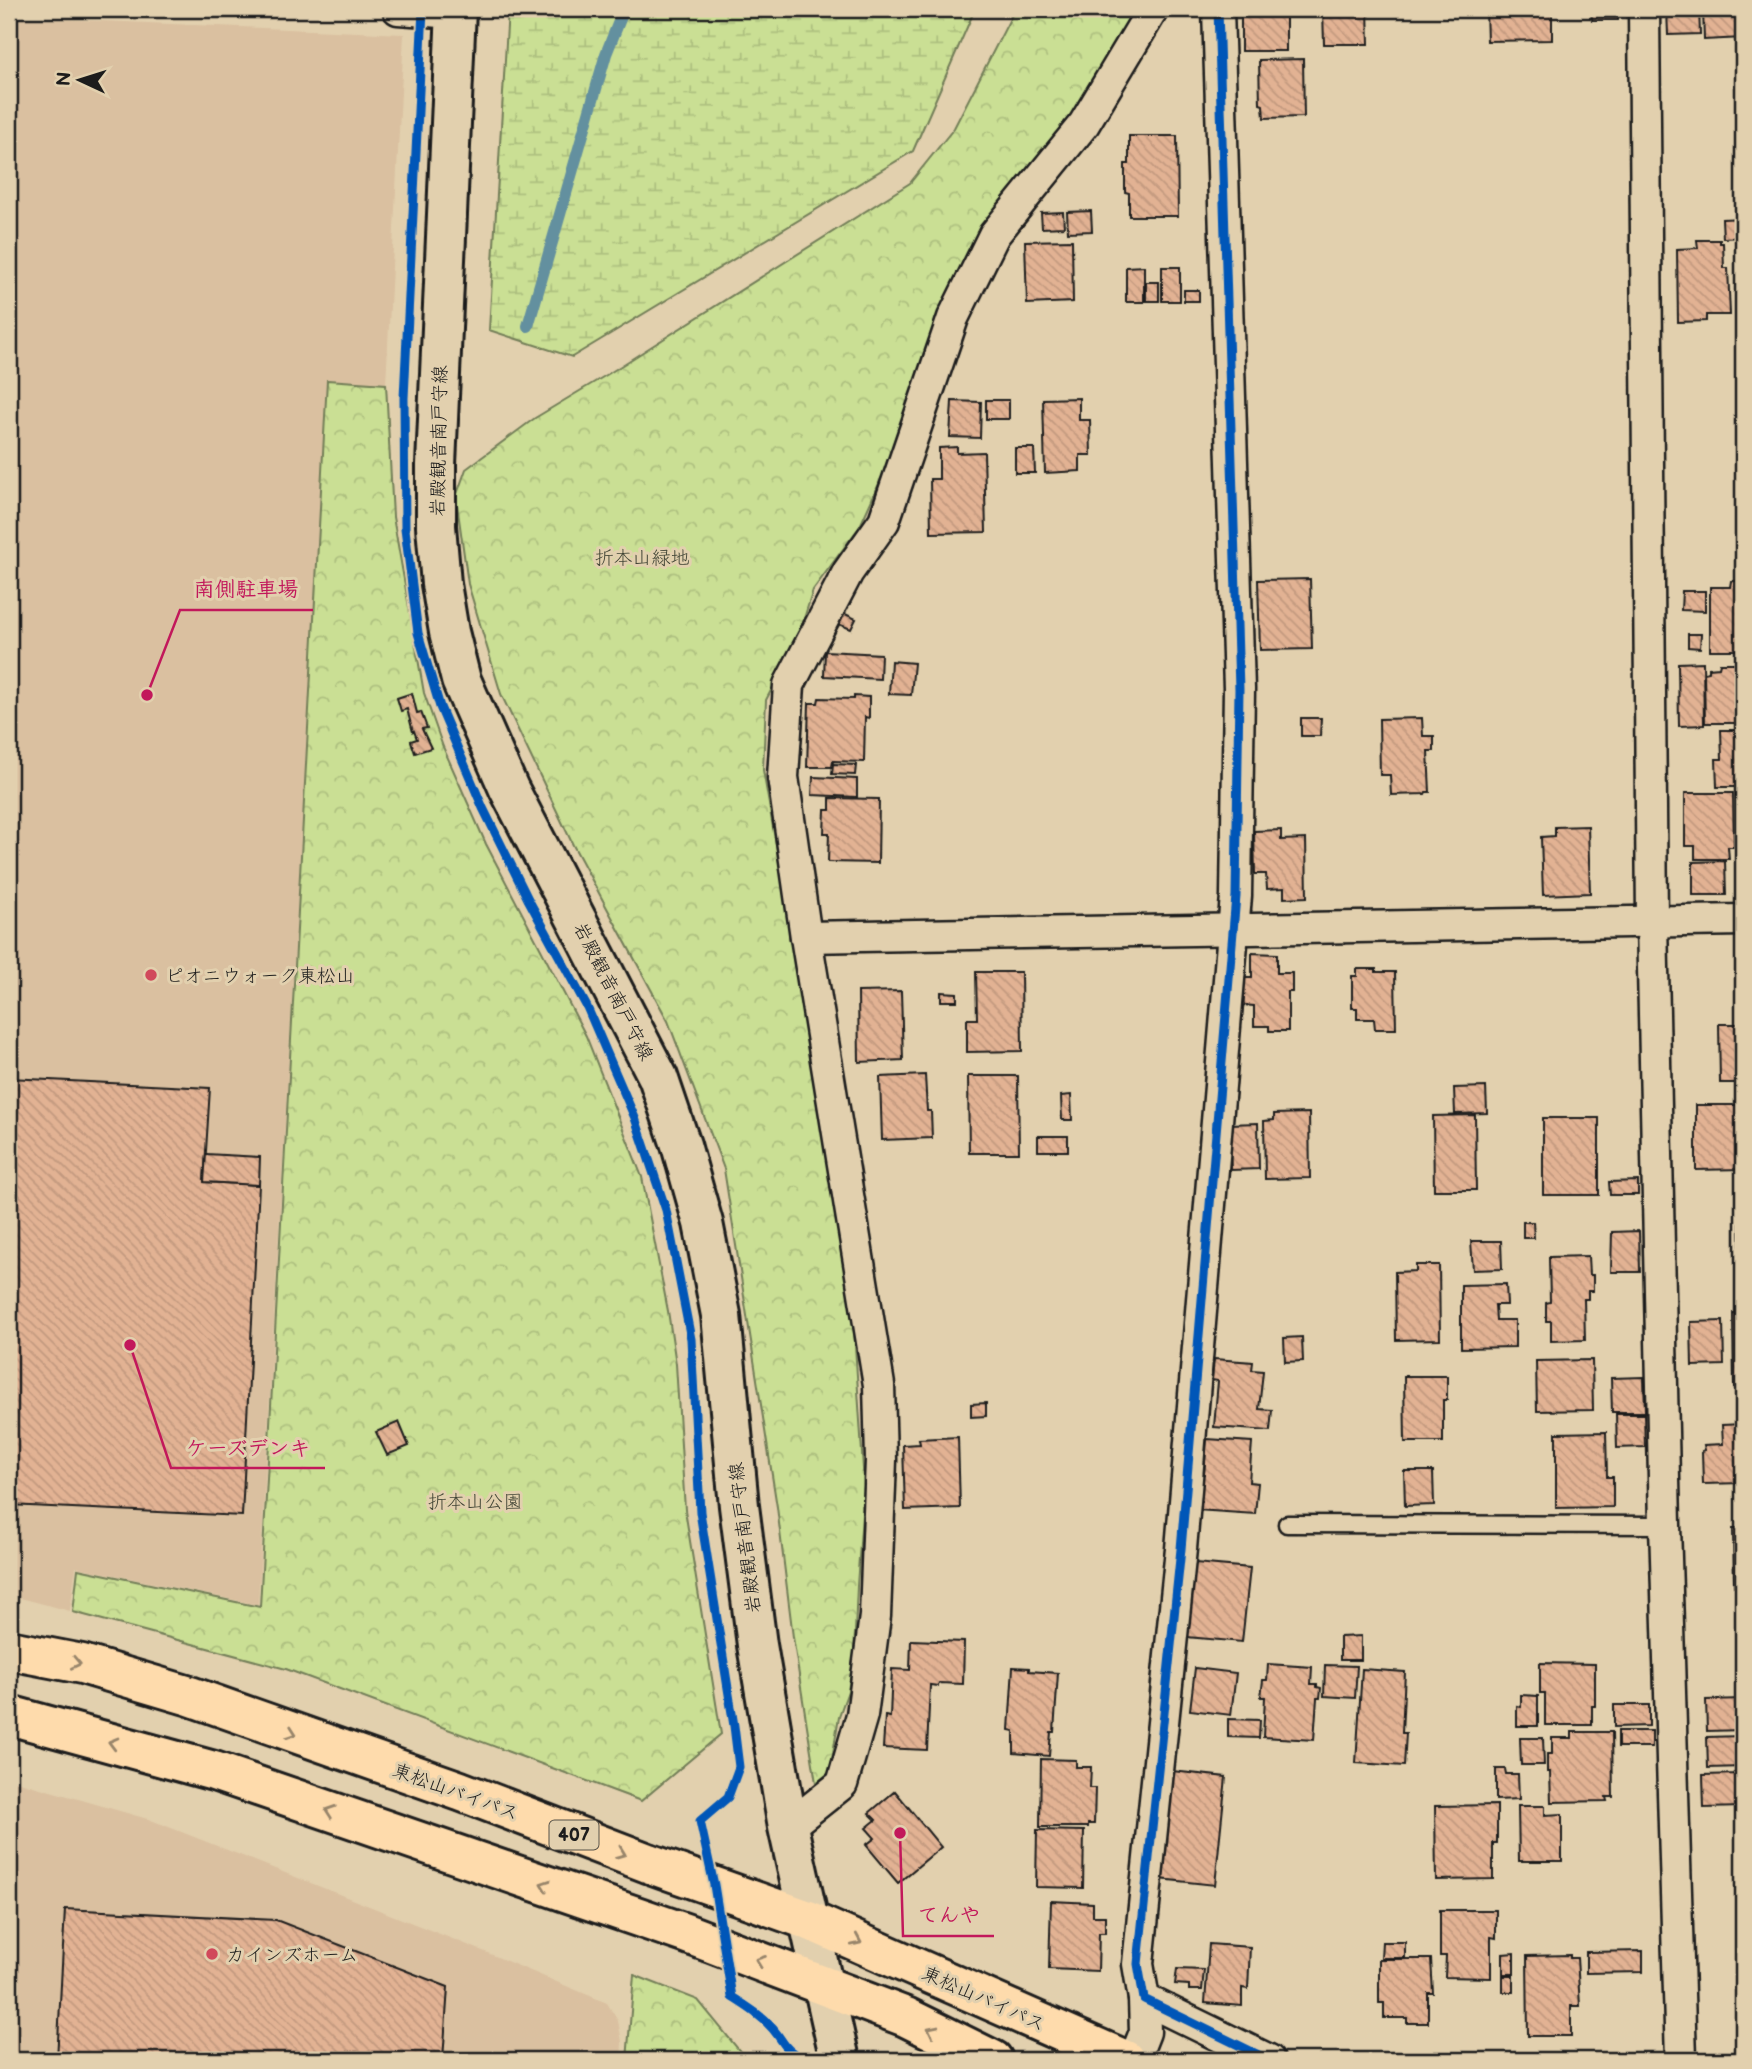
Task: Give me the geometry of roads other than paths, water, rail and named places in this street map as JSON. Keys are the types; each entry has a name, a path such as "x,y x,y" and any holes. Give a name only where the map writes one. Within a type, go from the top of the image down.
{"highway":[{"name":"東松山バイパス","path":"9,1650 82,1664 190,1696 460,1791 648,1863 808,1920 1125,2060"},
{"path":"9,1715 214,1771 685,1933 906,2017 993,2060"}],"main road":[{"name":"岩殿観音南戸守線","path":"456,11 436,478 436,526 449,632 461,680 509,789 658,1077 703,1223 721,1315 739,1506 757,1645 789,1827 840,2060"}],"street":[{"path":"398,9 456,11"},
{"path":"789,1827 842,1784 862,1715 875,1616 881,1460 879,1385 806,937 783,777 789,685 848,572 884,522 953,318 994,235 1084,124 1153,9"},
{"path":"1135,2060 1145,2032 1144,1999 1138,1964 1181,1549 1235,930 1239,689 1218,9"},
{"path":"1644,9 1652,921 1665,1525 1681,2060"},
{"path":"806,937 1743,920"},
{"path":"1144,1999 1269,2060"}],"lane":[{"path":"1287,1524 1665,1525"}],"waterway":[{"path":"528,326 606,54 624,9"}],"place":[{"name":"南側駐車場","path":"147,695"},
{"name":"ピオニウォーク東松山","path":"151,975"},
{"name":"ケーズデンキ","path":"130,1345"},
{"name":"てんや","path":"900,1833"},
{"name":"カインズホーム","path":"212,1954"}],"park label":[{"name":"折本山緑地","path":"642,557"},
{"name":"折本山公園","path":"475,1501"}]}
